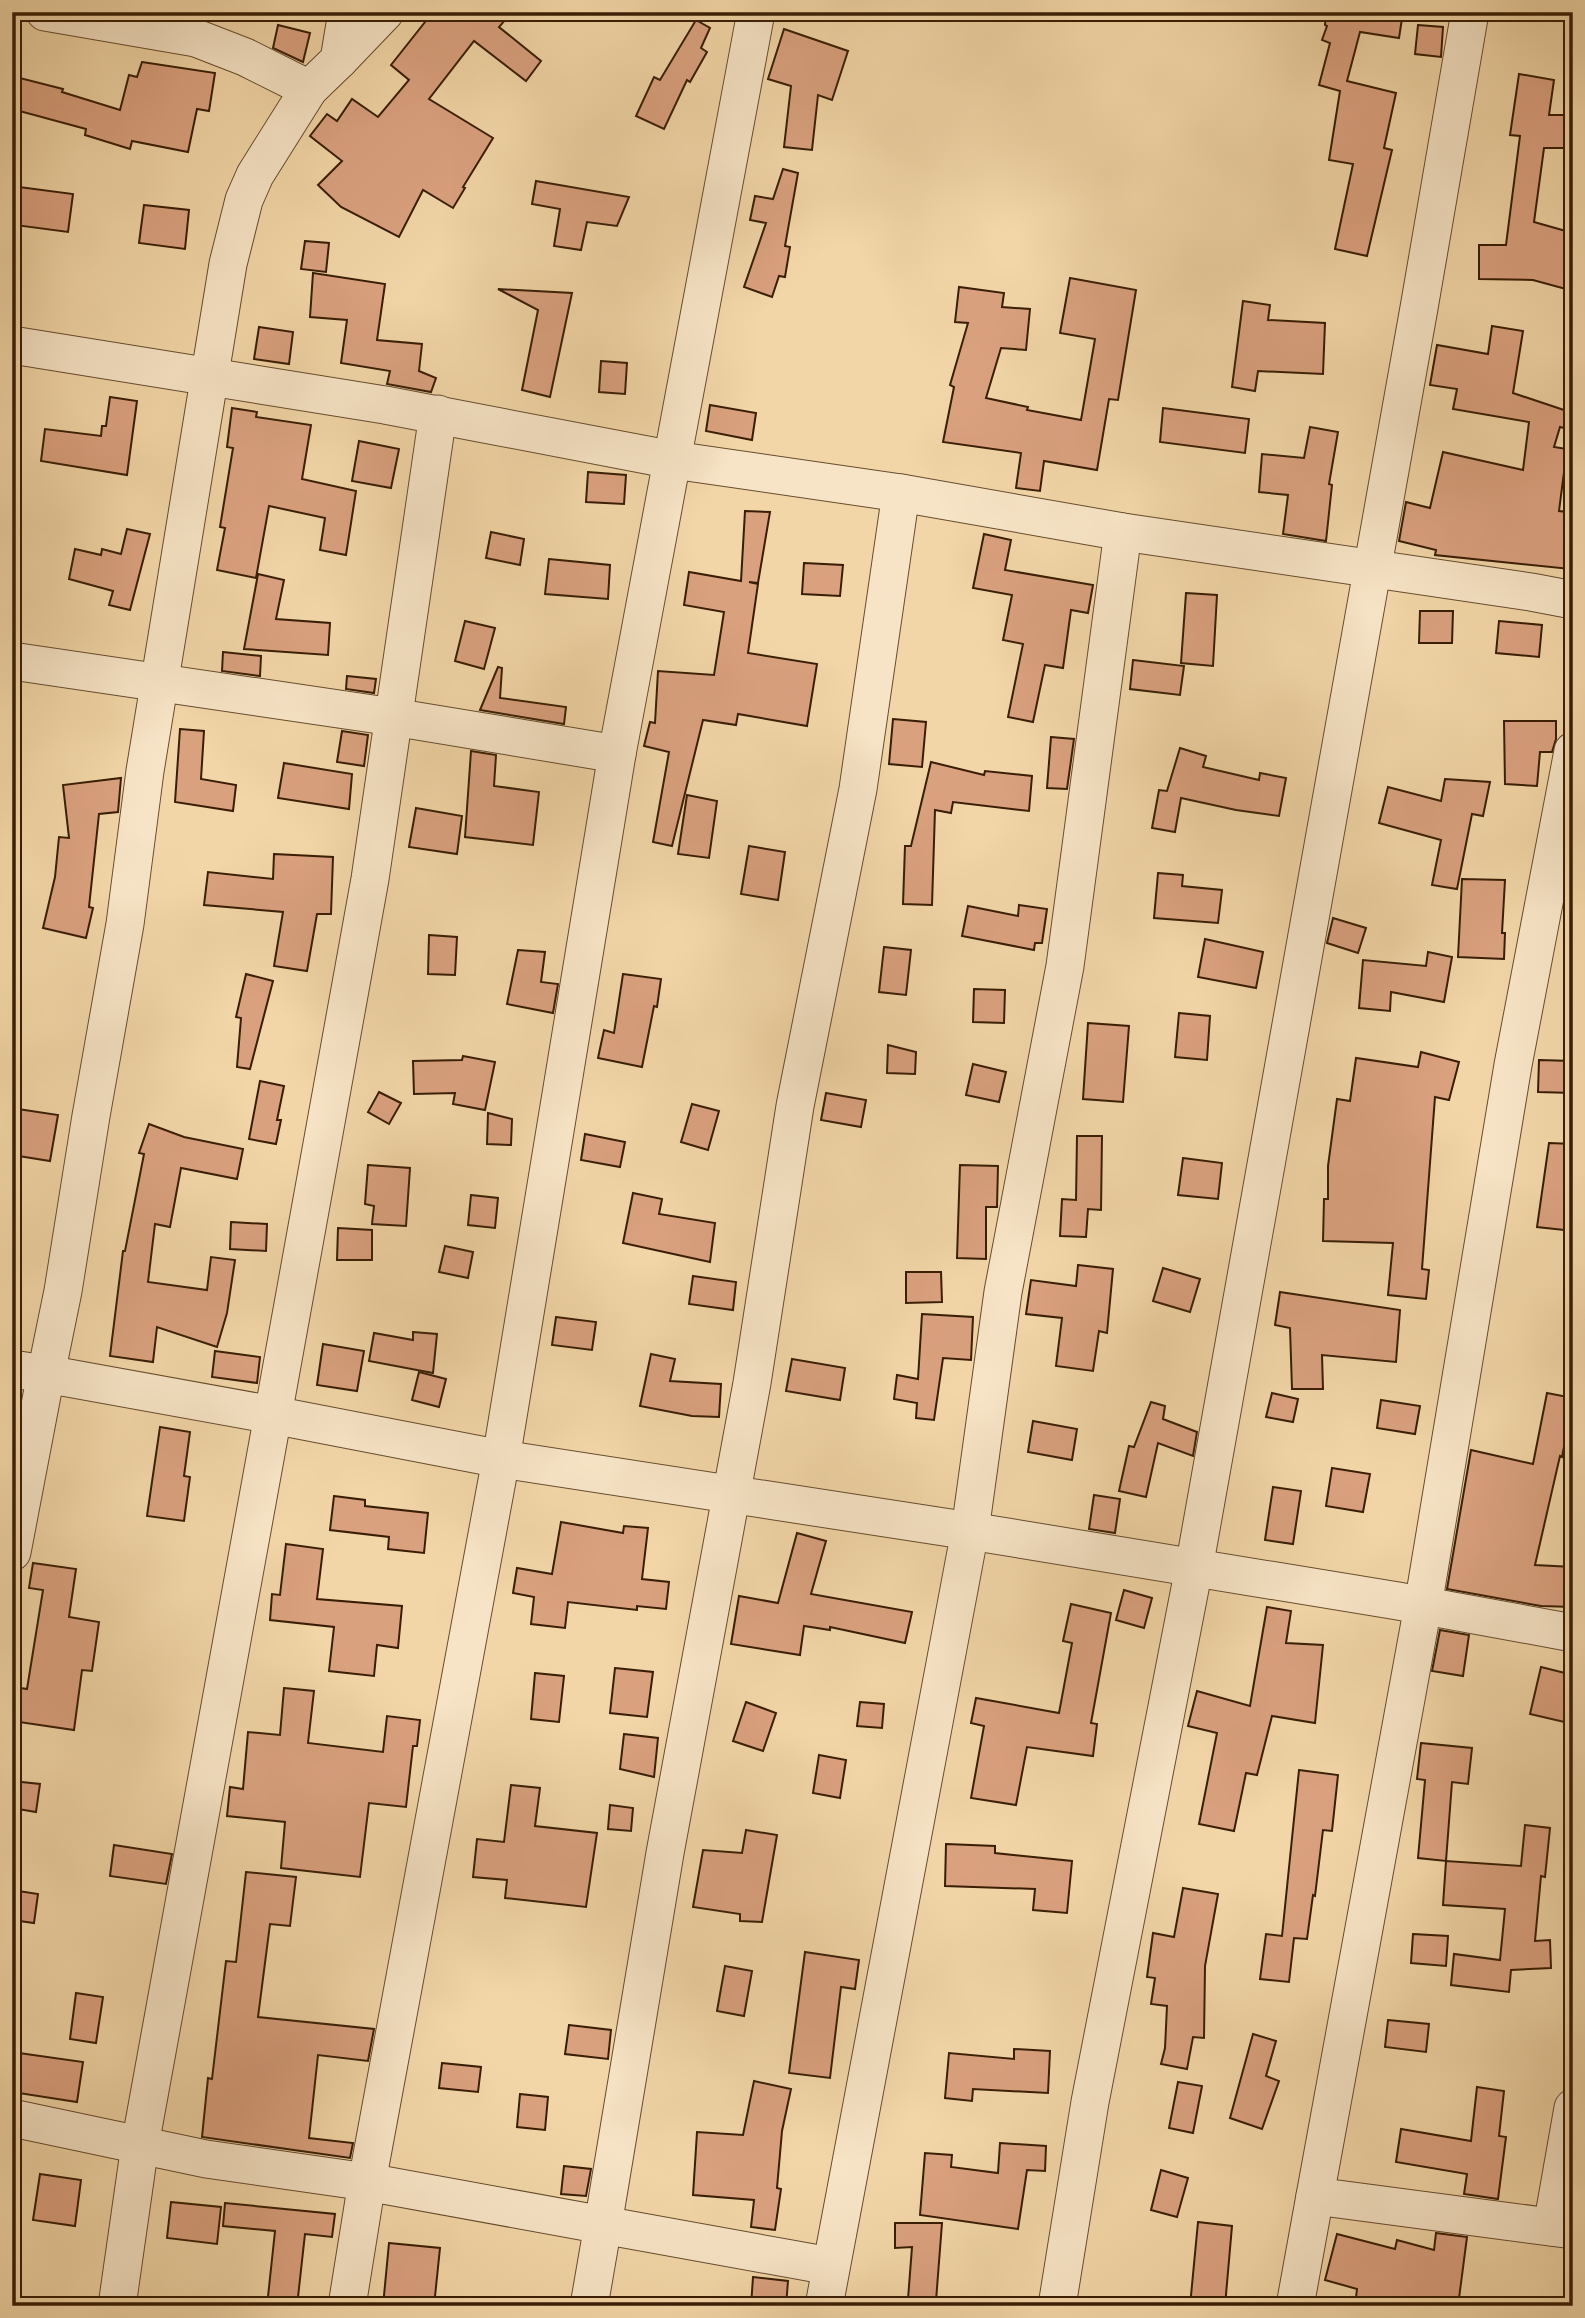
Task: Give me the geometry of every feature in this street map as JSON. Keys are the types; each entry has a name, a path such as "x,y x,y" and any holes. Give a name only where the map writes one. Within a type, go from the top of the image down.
{"street":[{"path":"45,12 196,38 245,57 309,89"},
{"path":"338,60 347,12"},
{"path":"12,1552 29,1372 63,1291 90,1116 125,924 145,771 228,264 244,200 270,149 309,89 385,12"},
{"path":"347,2306 367,2182 501,1459 617,754 756,12"},
{"path":"1058,2306 1090,2102 1194,1568 1470,12"},
{"path":"12,345 438,414 673,460 901,493 1123,532 1573,600"},
{"path":"117,2306 140,2145 370,879 438,414"},
{"path":"589,2306 665,1853 752,1383 795,1106 858,789 901,493"},
{"path":"824,2306 970,1531 1003,1292 1065,966 1123,532"},
{"path":"12,661 393,717 617,754"},
{"path":"1295,2306 1423,1606 1513,1065 1573,751"},
{"path":"29,1372 501,1459 970,1531 1573,1633"},
{"path":"1315,2196 1562,2228 1573,2108"},
{"path":"12,2118 206,2159 367,2182 831,2266"}],"building":[{"path":"433,12 512,12 499,27 541,61 526,81 474,41 429,99 493,138 453,208 423,190 399,237 341,207 318,185 342,161 310,136 327,114 337,121 352,99 378,117 409,80 391,65"},
{"path":"1326,12 1403,12 1399,38 1360,32 1347,81 1396,93 1384,148 1392,150 1367,256 1335,249 1353,164 1329,160 1340,91 1319,85 1330,43 1322,40 1327,26"},
{"path":"696,20 710,28 701,48 707,52 690,82 687,80 664,129 636,116 654,77 660,80"},
{"path":"278,25 310,33 303,62 273,48"},
{"path":"1418,25 1443,27 1441,57 1415,54"},
{"path":"784,29 848,51 832,100 818,95 812,150 784,147 791,86 768,79"},
{"path":"142,62 215,73 209,111 197,109 188,152 132,141 130,149 85,135 86,129 12,109 12,76 63,89 62,92 120,110 129,75 137,77"},
{"path":"1519,74 1554,80 1549,115 1573,115 1573,148 1544,148 1534,222 1573,233 1573,291 1533,280 1479,279 1479,245 1506,245 1520,136 1510,135"},
{"path":"783,169 798,173 785,246 790,247 785,277 779,276 772,297 744,287 766,223 750,220 755,196 773,199"},
{"path":"536,181 629,197 617,226 587,222 581,250 554,246 560,209 532,204"},
{"path":"19,187 73,194 68,232 15,225"},
{"path":"144,205 189,210 185,249 139,243"},
{"path":"305,241 329,243 326,272 301,269"},
{"path":"313,273 385,284 377,340 422,344 419,371 436,378 431,392 387,384 390,371 341,363 347,320 310,317"},
{"path":"1070,278 1136,290 1118,400 1109,399 1097,470 1044,461 1040,491 1016,488 1021,453 943,442 954,387 950,385 968,323 955,322 959,287 1004,293 1002,307 1030,309 1026,350 1001,348 986,398 1028,407 1027,410 1081,420 1095,339 1060,333"},
{"path":"498,289 572,293 550,397 522,390 538,310"},
{"path":"1243,301 1270,305 1268,320 1325,323 1323,374 1258,371 1255,391 1232,387"},
{"path":"1492,326 1523,331 1513,393 1573,413 1573,430 1560,427 1554,447 1567,449 1559,511 1568,512 1566,533 1573,534 1570,569 1435,555 1436,550 1399,541 1406,502 1430,508 1443,452 1523,470 1529,422 1453,409 1457,389 1430,385 1437,345 1488,354"},
{"path":"259,327 293,332 289,364 254,359"},
{"path":"601,361 627,363 625,394 599,392"},
{"path":"110,397 137,401 127,475 41,461 45,429 101,436 102,426 106,426"},
{"path":"710,405 756,413 752,440 706,431"},
{"path":"232,408 257,412 256,417 311,425 302,479 356,491 346,555 320,550 325,518 269,506 256,578 217,570 225,528 220,527 233,448 227,447"},
{"path":"1163,408 1249,419 1245,453 1160,442"},
{"path":"1310,427 1338,432 1329,484 1332,485 1326,541 1283,534 1288,495 1259,492 1262,454 1304,458"},
{"path":"359,441 399,449 391,488 352,481"},
{"path":"588,472 626,475 624,504 586,502"},
{"path":"745,511 770,512 758,583 749,582 758,584 748,653 817,664 807,726 738,714 736,725 703,720 672,846 653,842 669,752 644,746 650,722 655,723 658,671 714,675 724,612 684,605 689,572 741,581"},
{"path":"127,529 150,534 130,610 109,605 113,591 69,579 75,549 101,555 102,549 121,554"},
{"path":"491,532 524,539 520,565 486,558"},
{"path":"984,534 1011,540 1005,570 1093,585 1088,613 1071,610 1063,668 1045,665 1033,722 1008,717 1023,644 1003,640 1012,595 973,588"},
{"path":"549,559 610,565 608,599 545,594"},
{"path":"804,563 843,565 840,596 802,594"},
{"path":"258,574 284,580 276,619 330,623 328,655 244,649"},
{"path":"1186,593 1217,595 1213,666 1181,663"},
{"path":"1420,611 1453,611 1452,643 1419,643"},
{"path":"465,621 495,628 484,669 455,661"},
{"path":"1499,621 1542,625 1539,657 1496,653"},
{"path":"223,652 261,656 260,676 222,671"},
{"path":"1133,660 1184,666 1180,695 1130,689"},
{"path":"498,667 502,668 500,698 566,707 564,724 480,710"},
{"path":"347,676 376,679 374,693 346,689"},
{"path":"893,719 926,722 922,767 889,764"},
{"path":"1504,721 1556,721 1556,739 1552,752 1540,752 1537,786 1505,784"},
{"path":"180,729 204,731 201,779 236,785 233,811 175,802"},
{"path":"342,731 368,735 364,766 337,762"},
{"path":"1051,737 1074,739 1067,789 1047,788"},
{"path":"1180,748 1206,756 1203,767 1259,780 1260,773 1286,778 1279,816 1181,798 1175,832 1152,828 1159,790 1167,791"},
{"path":"471,751 496,755 494,786 539,792 533,845 465,837"},
{"path":"931,762 984,775 985,771 1032,776 1029,811 953,802 951,813 935,810 932,905 903,904 905,846 911,846"},
{"path":"284,763 352,774 349,809 278,798"},
{"path":"121,778 118,812 99,814 89,907 93,908 86,938 43,928 55,877 59,837 69,838 63,785"},
{"path":"1445,779 1490,782 1483,816 1472,814 1457,889 1432,885 1441,840 1379,823 1388,787 1441,801"},
{"path":"687,795 717,801 709,858 678,854"},
{"path":"416,808 462,816 457,854 409,847"},
{"path":"749,846 785,852 778,900 741,894"},
{"path":"274,854 333,857 331,914 317,914 307,971 274,966 283,912 204,905 208,872 273,879"},
{"path":"1158,873 1183,875 1182,886 1222,890 1218,923 1154,918"},
{"path":"1462,879 1505,880 1502,933 1505,933 1504,959 1458,957"},
{"path":"1019,905 1047,909 1042,943 1035,943 1034,950 962,936 968,906 1018,916"},
{"path":"1333,918 1366,928 1358,953 1327,943"},
{"path":"429,935 457,937 455,975 428,974"},
{"path":"1205,939 1263,952 1256,988 1198,977"},
{"path":"884,947 911,950 906,995 879,992"},
{"path":"518,950 545,952 541,982 558,984 553,1013 507,1004"},
{"path":"1428,952 1452,957 1444,1002 1391,992 1390,1011 1359,1008 1363,960 1426,966"},
{"path":"246,974 273,981 250,1069 237,1067 241,1018 236,1017"},
{"path":"623,974 661,979 642,1067 598,1058 604,1030 614,1033"},
{"path":"974,989 1005,990 1004,1023 973,1022"},
{"path":"1179,1013 1210,1016 1207,1060 1175,1057"},
{"path":"1088,1023 1129,1026 1123,1102 1083,1099"},
{"path":"888,1045 916,1052 915,1074 887,1073"},
{"path":"1421,1052 1459,1062 1449,1100 1435,1097 1422,1269 1429,1270 1426,1299 1388,1295 1393,1243 1323,1241 1324,1199 1328,1199 1328,1166 1337,1099 1350,1101 1356,1058 1418,1067"},
{"path":"463,1056 495,1062 485,1110 453,1104 455,1093 414,1094 413,1061 462,1060"},
{"path":"1539,1060 1573,1061 1573,1093 1538,1092"},
{"path":"973,1064 1006,1072 999,1102 966,1095"},
{"path":"260,1081 284,1086 277,1120 281,1120 276,1144 249,1139"},
{"path":"379,1092 401,1103 389,1124 368,1112"},
{"path":"826,1093 866,1100 861,1127 821,1120"},
{"path":"692,1104 719,1111 708,1150 681,1142"},
{"path":"18,1109 58,1115 50,1161 12,1155"},
{"path":"488,1113 512,1119 511,1145 487,1144"},
{"path":"149,1124 184,1137 243,1149 237,1179 181,1168 170,1227 155,1224 148,1282 207,1290 211,1257 235,1260 227,1313 217,1347 157,1327 153,1362 110,1356 123,1251 144,1154 139,1153"},
{"path":"585,1134 625,1142 620,1167 581,1160"},
{"path":"1077,1136 1102,1136 1101,1210 1088,1209 1086,1237 1060,1236 1062,1199 1076,1200"},
{"path":"1549,1143 1573,1144 1573,1231 1537,1227"},
{"path":"1183,1158 1222,1163 1218,1199 1178,1195"},
{"path":"368,1165 410,1168 406,1226 372,1224 374,1206 365,1204"},
{"path":"960,1165 998,1166 997,1207 986,1207 986,1259 957,1258"},
{"path":"633,1193 662,1199 659,1214 715,1223 710,1262 623,1243"},
{"path":"471,1195 498,1198 495,1228 468,1225"},
{"path":"231,1222 267,1224 266,1251 230,1249"},
{"path":"338,1228 372,1230 372,1260 337,1260"},
{"path":"445,1246 473,1252 468,1278 439,1272"},
{"path":"1078,1265 1113,1269 1107,1333 1099,1331 1093,1371 1056,1366 1062,1318 1026,1314 1031,1280 1076,1286"},
{"path":"1163,1268 1200,1279 1190,1312 1153,1301"},
{"path":"906,1272 941,1272 942,1302 906,1303"},
{"path":"693,1276 736,1282 733,1310 689,1304"},
{"path":"1280,1292 1400,1310 1396,1362 1322,1355 1323,1389 1292,1389 1290,1328 1275,1325"},
{"path":"922,1314 973,1317 971,1360 943,1358 934,1420 916,1418 917,1403 894,1399 897,1375 918,1379"},
{"path":"556,1317 596,1322 592,1350 552,1345"},
{"path":"413,1332 437,1334 433,1373 369,1361 374,1333 413,1340"},
{"path":"323,1344 364,1351 357,1391 317,1385"},
{"path":"215,1351 260,1357 257,1383 212,1377"},
{"path":"651,1354 675,1359 670,1381 721,1384 719,1417 692,1416 640,1406"},
{"path":"792,1359 845,1368 840,1400 786,1391"},
{"path":"419,1372 446,1379 439,1407 412,1400"},
{"path":"1272,1393 1298,1399 1293,1422 1266,1417"},
{"path":"1547,1393 1573,1398 1573,1401 1535,1565 1573,1567 1573,1607 1541,1606 1447,1589 1471,1450 1533,1464"},
{"path":"1381,1400 1420,1406 1415,1434 1377,1428"},
{"path":"1151,1402 1165,1406 1163,1419 1197,1432 1193,1456 1158,1443 1146,1497 1119,1491 1129,1446 1134,1447"},
{"path":"1033,1421 1077,1429 1072,1460 1028,1452"},
{"path":"160,1427 190,1432 184,1476 190,1477 184,1521 147,1516"},
{"path":"1332,1468 1370,1474 1363,1512 1326,1506"},
{"path":"1273,1487 1301,1491 1293,1544 1265,1540"},
{"path":"1094,1495 1120,1499 1115,1533 1089,1529"},
{"path":"334,1496 365,1500 365,1506 428,1513 424,1553 388,1549 389,1537 330,1530"},
{"path":"561,1522 623,1533 624,1526 648,1528 642,1579 669,1582 666,1609 637,1606 637,1610 568,1602 565,1628 531,1624 534,1597 513,1593 517,1568 552,1574"},
{"path":"797,1533 826,1541 811,1594 912,1612 905,1643 830,1627 830,1630 804,1626 800,1655 731,1644 739,1596 778,1603"},
{"path":"286,1544 323,1549 317,1599 402,1606 398,1648 377,1645 374,1676 329,1671 334,1627 270,1620 272,1594 280,1595"},
{"path":"33,1563 76,1569 69,1617 99,1622 92,1671 82,1670 74,1730 12,1721 14,1687 27,1689 43,1590 29,1588"},
{"path":"1124,1590 1152,1598 1144,1628 1116,1620"},
{"path":"1071,1604 1111,1613 1091,1723 1097,1724 1093,1756 1027,1747 1016,1805 971,1798 984,1726 971,1723 976,1698 1059,1713 1072,1643 1063,1641"},
{"path":"1267,1607 1291,1611 1286,1643 1323,1645 1315,1723 1272,1716 1257,1775 1246,1773 1234,1831 1199,1824 1217,1733 1188,1726 1197,1691 1250,1706"},
{"path":"1440,1630 1469,1635 1463,1676 1432,1671"},
{"path":"1541,1667 1573,1675 1573,1724 1530,1714"},
{"path":"615,1668 653,1672 647,1717 610,1713"},
{"path":"535,1673 564,1676 559,1722 531,1719"},
{"path":"284,1688 314,1691 308,1743 383,1752 387,1716 420,1720 417,1746 413,1746 406,1807 369,1803 360,1877 281,1868 285,1822 227,1816 230,1787 243,1789 248,1732 280,1735"},
{"path":"746,1702 776,1713 763,1751 733,1741"},
{"path":"860,1702 884,1704 882,1728 857,1726"},
{"path":"624,1734 658,1738 654,1777 620,1769"},
{"path":"1421,1743 1472,1748 1468,1784 1452,1782 1446,1861 1418,1858 1425,1780 1417,1779"},
{"path":"819,1755 846,1760 840,1798 813,1793"},
{"path":"1299,1770 1338,1775 1332,1831 1323,1830 1307,1939 1294,1938 1289,1982 1260,1979 1266,1934 1282,1936"},
{"path":"12,1781 40,1784 36,1812 12,1808"},
{"path":"511,1785 540,1788 535,1826 597,1833 586,1907 505,1898 507,1880 473,1877 477,1839 504,1842"},
{"path":"610,1805 633,1808 631,1831 608,1829"},
{"path":"1525,1825 1550,1828 1545,1877 1541,1876 1535,1941 1550,1940 1551,1968 1511,1970 1509,1992 1451,1985 1454,1954 1500,1960 1505,1909 1443,1905 1446,1861 1521,1866"},
{"path":"746,1830 777,1835 762,1922 740,1921 740,1914 693,1907 703,1850 742,1853"},
{"path":"946,1844 995,1846 995,1853 1072,1861 1067,1913 1033,1910 1035,1889 945,1886"},
{"path":"114,1845 172,1854 166,1884 110,1876"},
{"path":"246,1872 296,1877 290,1926 270,1924 258,2017 374,2029 368,2061 318,2055 309,2138 353,2143 350,2158 202,2137 226,1961 236,1962"},
{"path":"1183,1888 1218,1894 1205,1966 1204,2038 1193,2037 1187,2069 1161,2064 1165,2048 1167,2006 1151,2004 1155,1978 1147,1977 1153,1933 1174,1937"},
{"path":"12,1890 38,1894 34,1923 12,1920"},
{"path":"1413,1934 1448,1936 1446,1966 1411,1963"},
{"path":"805,1952 859,1960 855,1989 841,1987 830,2078 789,2073"},
{"path":"725,1966 752,1971 744,2016 717,2011"},
{"path":"76,1993 103,1997 96,2043 70,2039"},
{"path":"1388,2020 1429,2024 1426,2052 1385,2047"},
{"path":"569,2025 611,2030 608,2059 565,2054"},
{"path":"1253,2034 1276,2041 1266,2076 1279,2081 1262,2129 1230,2118"},
{"path":"1014,2049 1050,2051 1048,2093 973,2089 972,2101 945,2098 949,2053 1014,2059"},
{"path":"12,2052 83,2062 77,2102 12,2092"},
{"path":"442,2063 481,2067 478,2092 439,2088"},
{"path":"754,2081 791,2089 782,2131 777,2188 781,2189 775,2230 751,2227 754,2200 693,2195 697,2132 743,2135"},
{"path":"1178,2082 1202,2086 1193,2133 1169,2128"},
{"path":"1477,2087 1504,2091 1499,2136 1506,2137 1498,2199 1464,2194 1467,2174 1396,2162 1401,2129 1471,2141"},
{"path":"520,2094 548,2097 545,2130 517,2127"},
{"path":"1000,2143 1046,2146 1045,2171 1027,2170 1018,2229 920,2215 925,2153 952,2155 951,2167 998,2173"},
{"path":"564,2166 591,2169 586,2196 561,2194"},
{"path":"1161,2170 1188,2178 1177,2217 1151,2210"},
{"path":"40,2174 81,2180 75,2226 33,2220"},
{"path":"171,2202 221,2207 217,2244 167,2238"},
{"path":"225,2203 335,2214 332,2237 305,2234 297,2306 267,2306 275,2231 223,2226"},
{"path":"1198,2222 1232,2226 1225,2306 1190,2306"},
{"path":"895,2223 942,2223 936,2301 908,2299 912,2247 895,2248"},
{"path":"1436,2233 1467,2237 1458,2306 1355,2306 1357,2289 1325,2280 1337,2234 1395,2249 1397,2240 1434,2250"},
{"path":"389,2243 440,2248 434,2306 383,2306"},
{"path":"753,2277 788,2281 786,2306 751,2306"}]}
